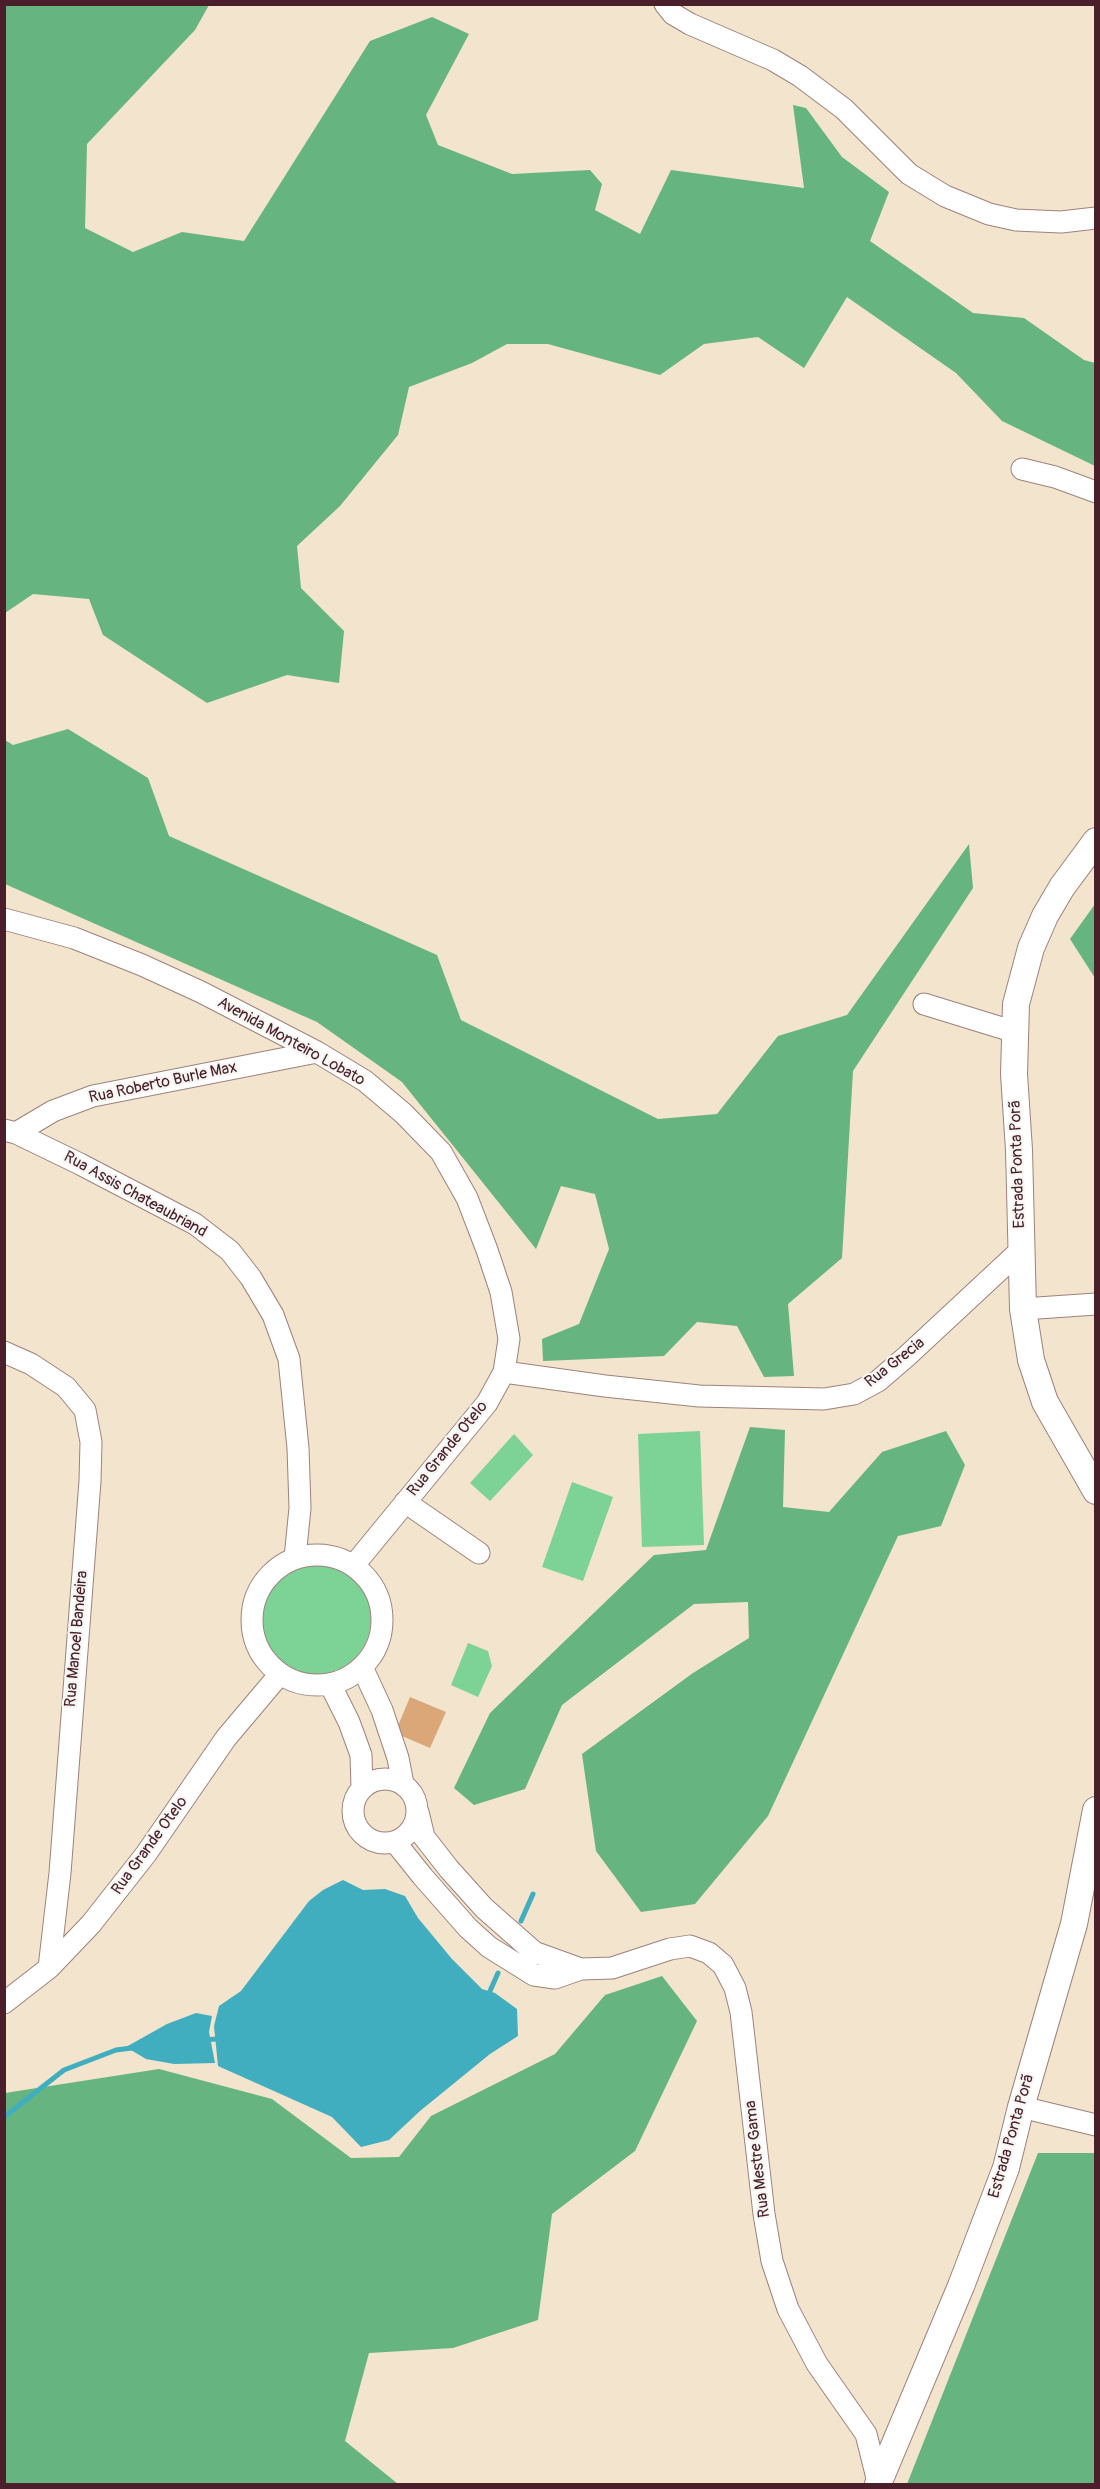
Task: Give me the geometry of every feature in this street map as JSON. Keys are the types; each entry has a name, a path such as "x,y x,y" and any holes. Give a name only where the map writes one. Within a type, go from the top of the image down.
{"main road":[{"name":"Estrada Ponta Porã","path":"1095,841 1056,897 1031,948 1016,1004 1014,1074 1019,1150 1023,1309 1031,1360 1045,1402 1095,1491"},
{"name":"Estrada Ponta Porã","path":"878,2483 961,2286 1006,2169 1021,2107 1074,1924 1095,1810"}],"street":[{"path":"665,4 673,14 690,24 773,60 800,76 844,109 909,174 945,196 989,214 1016,220 1061,222 1095,218"},
{"path":"1022,468 1095,492"},
{"name":"Avenida Monteiro Lobato","path":"4,919 74,938 201,992 317,1052 365,1081 403,1113 441,1152 467,1198 501,1292 509,1339 504,1371"},
{"path":"924,1004 1015,1032"},
{"name":"Rua Roberto Burle Max","path":"10,1131 93,1096 317,1052"},
{"name":"Rua Assis Chateaubriand","path":"10,1131 195,1224 230,1251 251,1278 273,1315 289,1359 298,1448 300,1508 295,1558"},
{"name":"Rua Grecia","path":"504,1371 605,1386 699,1396 824,1399 854,1394 878,1381 907,1356 1022,1249"},
{"path":"1023,1309 1095,1304"},
{"name":"Rua Manoel Bandeira","path":"4,1352 31,1364 66,1387 85,1410 91,1442 90,1481 60,1873 49,1968"},
{"name":"Rua Grande Otelo","path":"354,1565 487,1403 504,1371"},
{"path":"405,1502 479,1553"},
{"path":"313,1554 330,1555 354,1565 364,1573 376,1590 382,1610 382,1631 375,1651 362,1667 348,1678 330,1684 313,1685 296,1682 280,1674 265,1659 255,1641 252,1621 255,1601 263,1582 277,1567 295,1558 313,1554"},
{"path":"362,1667 382,1710 398,1758 403,1784"},
{"name":"Rua Grande Otelo","path":"4,2003 49,1968 91,1924 146,1854 226,1738 280,1674"},
{"path":"330,1684 349,1722 361,1755 362,1788"},
{"path":"382,1779 393,1779 403,1784 411,1791 418,1812 411,1830 395,1842 376,1842 367,1838 357,1826 353,1808 362,1788 382,1779"},
{"name":"Rua Mestre Gama","path":"418,1812 424,1837 484,1908 534,1952 581,1969"},
{"name":"Rua Mestre Gama","path":"395,1842 468,1928 510,1962 534,1975 555,1978 581,1969 612,1968 670,1949 690,1946 709,1953 723,1965 735,1988 741,2012 764,2214 772,2261 788,2309 818,2364 866,2434 878,2483"},
{"path":"1021,2107 1095,2125"}],"green space":[{"path":"5,4 209,5 195,30 87,144 85,228 133,252 182,232 244,241 370,41 432,17 469,34 426,115 438,145 512,174 590,170 602,184 595,210 640,234 671,170 804,188 793,105 806,108 842,157 889,192 870,241 973,313 1024,318 1084,360 1095,363 1095,466 1002,421 956,373 847,297 804,368 758,337 704,344 660,375 548,344 507,344 472,363 409,387 398,435 340,506 297,546 301,588 344,631 339,683 287,675 207,703 103,635 89,599 33,594 5,613"},
{"path":"68,729 148,778 169,836 437,955 461,1020 658,1119 717,1114 778,1036 847,1015 969,844 973,888 853,1071 842,1258 788,1304 794,1376 764,1377 737,1326 697,1322 664,1356 543,1361 542,1339 579,1324 609,1249 595,1194 561,1186 536,1249 402,1082 317,1022 5,884 5,740 13,745"},
{"path":"1095,904 1096,978 1070,939"},
{"path":"750,1427 785,1430 783,1507 829,1512 882,1452 946,1431 965,1465 941,1526 898,1536 768,1816 695,1904 641,1912 596,1851 582,1754 693,1673 749,1638 748,1602 694,1604 562,1705 525,1789 474,1805 454,1788 490,1713 654,1555 706,1550"},
{"path":"700,1431 704,1545 642,1547 638,1434"},
{"path":"514,1434 533,1455 490,1501 470,1483"},
{"path":"572,1482 613,1497 583,1581 542,1567"},
{"path":"316,1564 337,1568 355,1580 367,1598 371,1619 367,1640 355,1658 337,1670 316,1674 295,1670 277,1658 265,1640 261,1619 265,1598 277,1580 295,1568"},
{"path":"468,1643 488,1651 492,1666 478,1697 451,1685"},
{"path":"662,1976 697,2021 635,2151 552,2214 538,2320 453,2348 369,2353 345,2441 398,2484 5,2484 5,2093 159,2069 272,2099 351,2158 399,2157 431,2116 555,2054 605,1995"},
{"path":"1038,2153 1095,2153 1095,2484 907,2484"}],"water":[{"path":"343,1880 363,1890 385,1889 405,1896 418,1918 452,1959 482,1989 495,1993 517,2009 518,2036 490,2054 420,2111 389,2140 361,2147 332,2117 218,2066 214,2026 219,2006 241,1991 309,1901 323,1890"},
{"path":"196,2013 212,2016 209,2032 215,2063 174,2064 146,2059 126,2047 167,2024"}],"building":[{"path":"410,1697 446,1712 430,1748 395,1733"}],"waterway":[{"path":"521,1921 533,1894"},
{"path":"490,1991 498,1973"},
{"path":"204,2040 216,2039"},
{"path":"4,2117 64,2070 116,2050 132,2048"}]}
